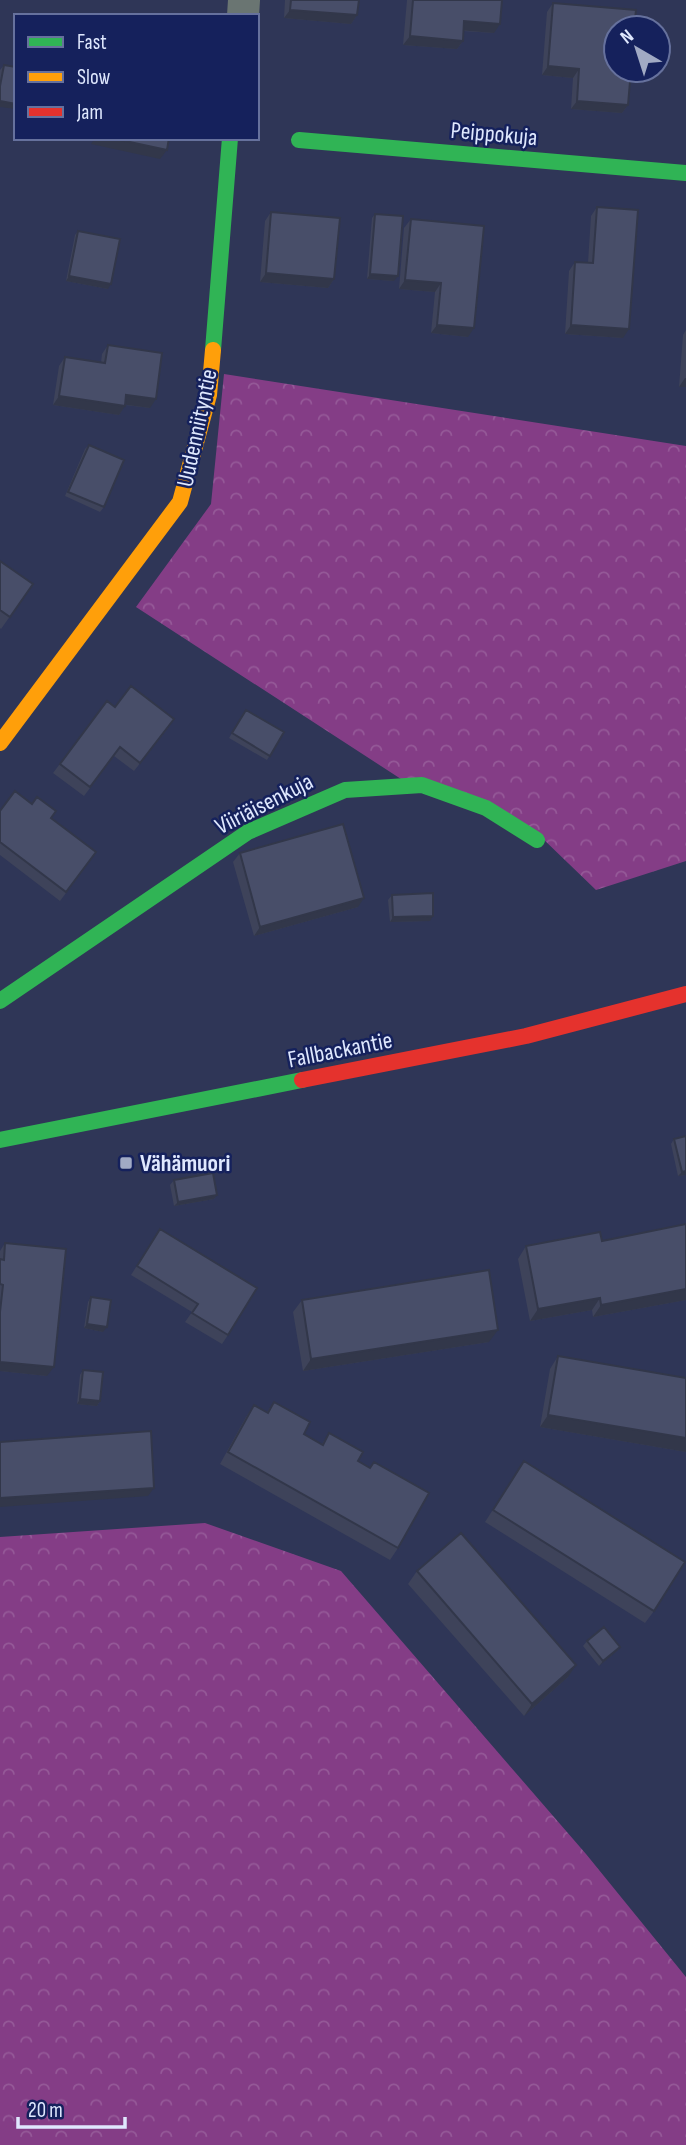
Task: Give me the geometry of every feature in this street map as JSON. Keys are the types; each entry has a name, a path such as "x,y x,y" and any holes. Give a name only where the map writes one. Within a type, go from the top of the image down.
{"street":[{"name":"Uudenniityntie","path":"0,743 180,502 209,395 230,140"},
{"name":"Peippokuja","path":"299,140 686,173"},
{"name":"Viiriäisenkuja","path":"0,1001 248,832 345,790 422,785 486,808 537,840"},
{"name":"Fallbackantie","path":"0,1140 526,1036 686,994"}],"green space":[{"path":"224,374 686,446 686,861 596,890 540,836 401,779 136,607 211,504"},
{"path":"205,1523 341,1571 586,1854 686,1977 686,2145 0,2145 0,1537"}],"building":[{"path":"291,0 359,0 357,15 290,10"},
{"path":"413,0 502,0 500,24 464,21 463,41 410,36"},
{"path":"553,3 636,10 636,14 602,14 602,84 630,84 628,105 577,101 579,69 548,66"},
{"path":"4,65 14,67 14,104 0,101"},
{"path":"120,140 169,140 167,150"},
{"path":"597,207 638,210 629,329 571,325 575,262 593,263"},
{"path":"271,212 340,218 334,279 266,273"},
{"path":"375,214 403,216 398,276 370,274"},
{"path":"411,219 484,226 474,328 437,325 441,283 405,280"},
{"path":"78,231 120,239 111,284 69,276"},
{"path":"108,345 162,353 156,399 126,395 125,406 59,396 65,357 105,363"},
{"path":"89,445 124,460 104,507 68,492"},
{"path":"0,561 33,584 10,617 0,610"},
{"path":"131,686 174,719 140,763 120,747 90,787 60,764 107,701 115,707"},
{"path":"246,710 284,732 270,756 232,733"},
{"path":"15,791 32,804 37,797 56,811 51,818 96,852 66,892 0,842 0,811"},
{"path":"343,824 364,898 260,927 240,853"},
{"path":"433,893 433,916 393,917 392,895"},
{"path":"686,1136 686,1171 682,1172 674,1139"},
{"path":"213,1173 217,1195 178,1202 174,1180"},
{"path":"686,1224 686,1289 601,1305 600,1298 538,1309 526,1246 600,1232 602,1241"},
{"path":"160,1229 257,1288 228,1335 192,1313 198,1304 137,1266"},
{"path":"5,1243 66,1249 54,1367 0,1362 3,1285 0,1284 0,1259 4,1260"},
{"path":"489,1270 498,1330 311,1359 302,1300"},
{"path":"91,1297 111,1300 107,1327 87,1324"},
{"path":"558,1356 686,1378 686,1438 548,1415"},
{"path":"83,1370 103,1372 100,1401 80,1399"},
{"path":"274,1402 310,1422 304,1434 323,1445 329,1433 363,1452 358,1461 370,1468 374,1462 429,1493 398,1548 228,1452 254,1405 268,1413"},
{"path":"151,1431 154,1488 0,1498 0,1442"},
{"path":"524,1461 685,1562 654,1611 493,1510"},
{"path":"461,1533 576,1665 532,1704 417,1571"},
{"path":"604,1627 620,1647 603,1661 587,1641"}],"traffic: fast":[{"path":"213,350 230,140"},
{"path":"299,140 686,173"},
{"path":"0,1001 248,832 345,790 422,785 486,808 537,840"},
{"path":"0,1140 302,1080"}],"traffic: slow":[{"path":"0,743 180,502 209,395 213,350"}],"traffic: jam":[{"path":"302,1080 526,1036 686,994"}],"place":[{"name":"Vähämuori","path":"126,1163"}]}
